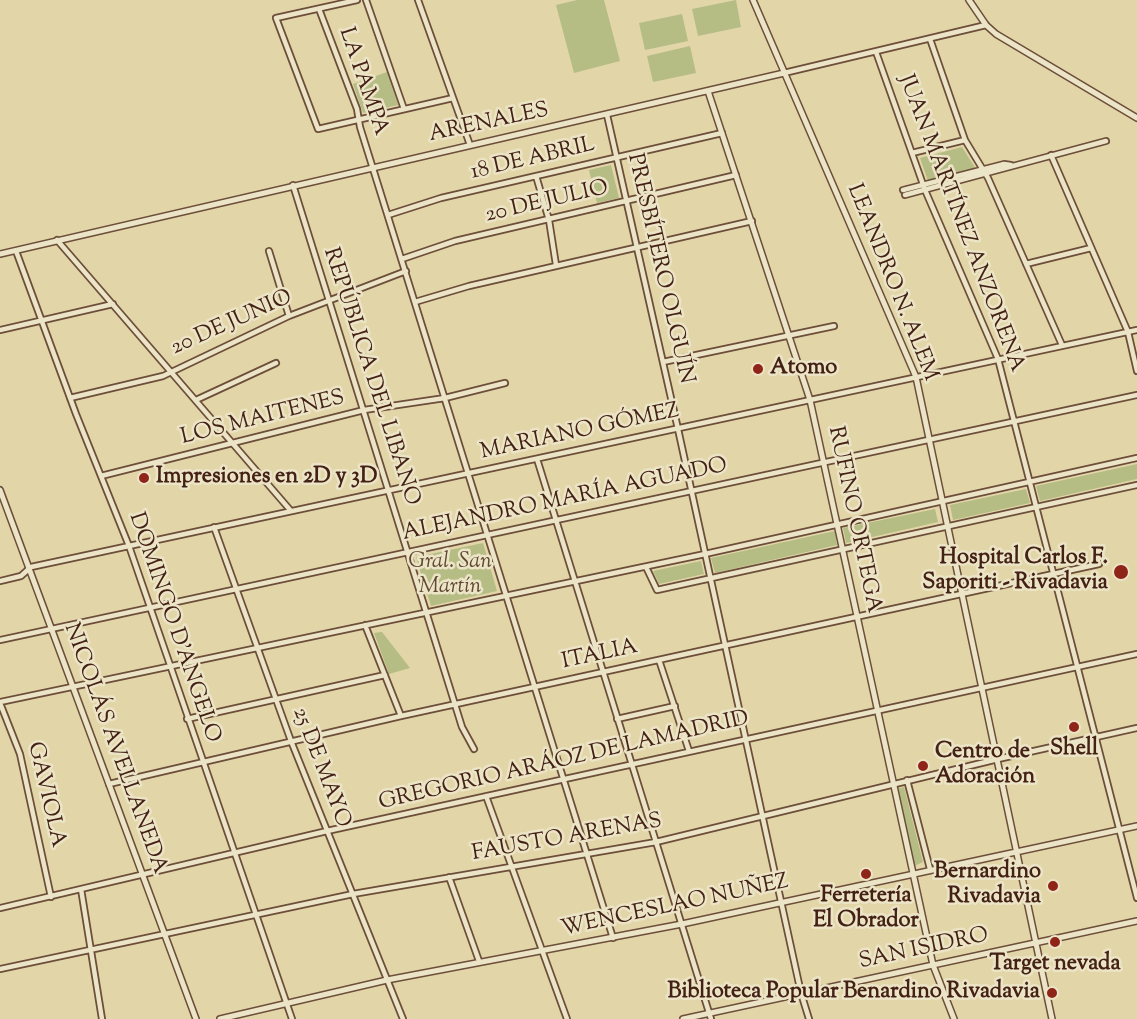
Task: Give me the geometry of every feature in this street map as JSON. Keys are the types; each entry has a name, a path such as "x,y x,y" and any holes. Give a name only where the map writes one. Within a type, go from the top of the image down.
{"street":[{"path":"357,0 276,18 318,129 453,98"},
{"path":"366,0 404,109"},
{"path":"418,0 470,145"},
{"name":"LEANDRO N. ALEM","path":"753,0 916,377 1052,1019"},
{"path":"969,0 986,25 1006,41 1137,118"},
{"name":"LA PAMPA","path":"319,9 358,119 613,938"},
{"name":"ARENALES","path":"0,254 293,185 607,115 986,25"},
{"path":"930,39 965,140 985,172 1062,345"},
{"name":"JUAN MARTÍNEZ ANZORENA","path":"876,52 924,187 998,359 1137,898"},
{"name":"RUFINO ORTEGA","path":"708,91 810,400 933,965 954,1019"},
{"name":"PRESBÍTERO OLGUÍN","path":"607,115 801,993 809,1019"},
{"name":"18 DE ABRIL","path":"388,215 441,198 722,133"},
{"path":"912,153 965,140"},
{"path":"904,192 1106,141"},
{"path":"1051,155 1128,332 1137,371"},
{"path":"536,176 549,220 556,265"},
{"name":"20 DE JULIO","path":"402,260 455,241 736,176"},
{"name":"REPÚBLICA DEL LIBANO","path":"293,185 327,300 390,491 455,704 474,749"},
{"path":"415,302 556,265 752,221"},
{"path":"57,240 291,511"},
{"path":"1026,264 1091,248"},
{"name":"DOMINGO D'ANGELO","path":"16,251 70,398 129,546 292,1019"},
{"path":"269,251 289,316"},
{"name":"20 DE JUNIO","path":"70,398 163,376 170,370 289,316 406,271"},
{"path":"0,330 113,304"},
{"path":"663,362 834,326"},
{"name":"MARIANO GÓMEZ","path":"0,580 21,576 30,567 1137,330"},
{"path":"196,400 276,363"},
{"name":"LOS MAITENES","path":"101,476 364,410 445,398 505,383"},
{"name":"ALEJANDRO MARÍA AGUADO","path":"0,640 1137,395"},
{"path":"0,703 705,555 1137,458"},
{"path":"537,459 710,1016"},
{"path":"646,567 657,591 1137,485"},
{"name":"NICOLÁS AVELLANEDA","path":"0,490 196,1019"},
{"name":"25 DE MAYO","path":"214,527 291,741 403,1019"},
{"name":"ITALIA","path":"109,784 534,686 1100,564"},
{"path":"365,625 401,716"},
{"name":"GREGORIO ARÁOZ DE LAMADRID","path":"0,908 327,831 1137,654"},
{"path":"659,660 689,751"},
{"path":"187,719 385,675"},
{"name":"GAVIOLA","path":"0,703 20,754 51,897"},
{"path":"617,719 675,706"},
{"name":"FAUSTO ARENAS","path":"0,969 353,894 656,842 894,783 1137,728"},
{"path":"907,780 930,869"},
{"path":"486,796 567,1019"},
{"name":"WENCESLAO NUÑEZ","path":"220,1019 387,980 682,924 913,872 1137,826"},
{"path":"449,877 479,961"},
{"path":"81,889 102,1019"},
{"name":"SAN ISIDRO","path":"683,1019 710,1016 801,993 1137,921"}],"green space":[{"path":"577,0 604,0 620,61 574,73 556,5"},
{"path":"736,0 741,27 698,36 692,9"},
{"path":"682,14 688,41 645,50 639,23"},
{"path":"690,46 696,73 653,82 647,56"},
{"path":"387,72 398,105 363,113 353,84"},
{"path":"962,147 976,169 928,181 920,158"},
{"path":"611,165 619,198 597,203 589,170"},
{"path":"1137,464 1137,479 1040,501 1036,486"},
{"path":"1026,489 1030,503 953,520 950,505"},
{"path":"935,509 938,522 846,543 843,528"},
{"path":"835,531 837,545 715,573 711,558"},
{"name":"Gral. San Martín","path":"483,543 497,591 431,606 416,557"},
{"path":"701,561 704,574 659,584 653,571"},
{"path":"382,632 410,668 389,674 374,633"},
{"path":"904,787 923,862 912,867 896,789"}],"place":[{"name":"Atomo","path":"758,369"},
{"name":"Impresiones en 2D y 3D","path":"144,478"},
{"name":"Hospital Carlos F. Saporiti - Rivadavia","path":"1121,572"},
{"name":"Shell","path":"1074,727"},
{"name":"Centro de Adoración","path":"923,766"},
{"name":"Ferretería El Obrador","path":"866,874"},
{"name":"Bernardino Rivadavia","path":"1053,886"},
{"name":"Target nevada","path":"1055,942"},
{"name":"Biblioteca Popular Benardino Rivadavia","path":"1052,993"}]}
